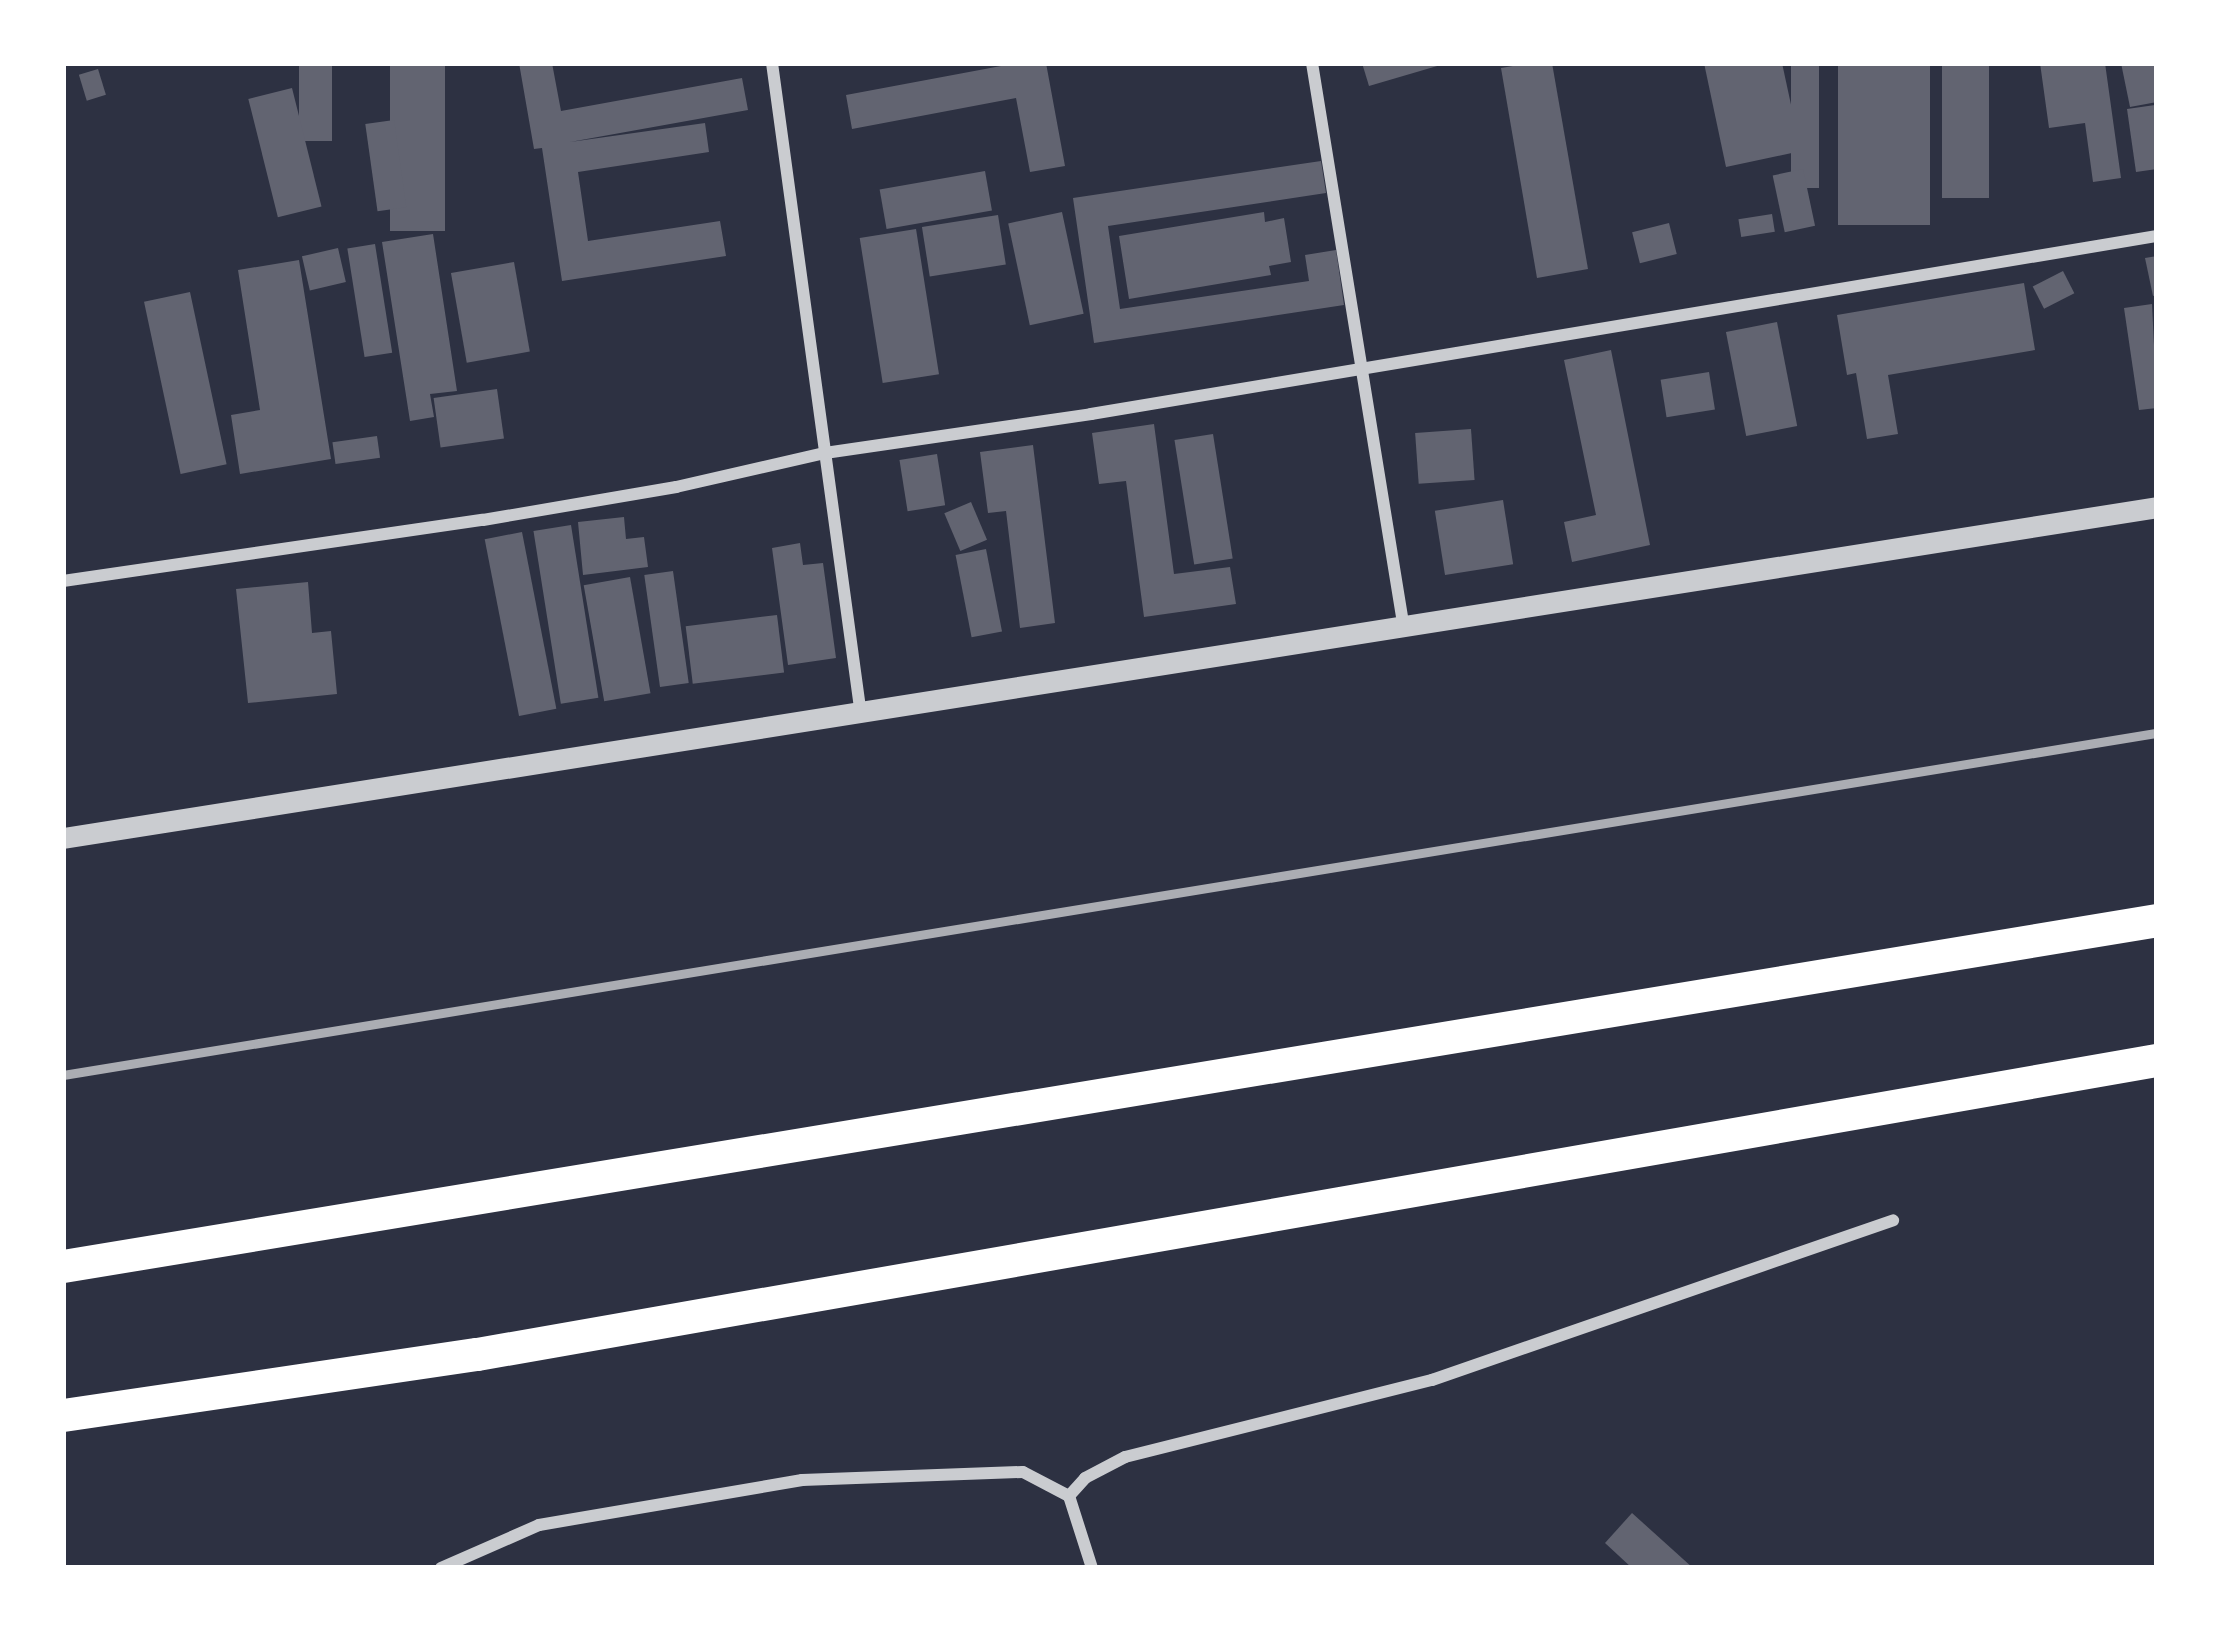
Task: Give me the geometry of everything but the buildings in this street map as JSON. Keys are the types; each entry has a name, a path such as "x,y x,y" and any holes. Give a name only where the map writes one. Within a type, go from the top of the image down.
{"highway":[{"path":"63,1266 2157,920"},
{"path":"63,1415 477,1354 2157,1060"}],"street":[{"path":"772,63 862,715"},
{"path":"1312,63 1365,365 1404,629"},
{"path":"63,580 482,520 676,487 826,453 1091,414 2157,236"},
{"path":"63,838 2157,507"},
{"path":"1069,1496 1085,1478 1125,1457 1432,1380 1893,1220"},
{"path":"441,1568 539,1525 802,1480 1023,1472 1069,1496 1092,1568"}],"railway":[{"path":"63,1075 2157,733"}]}
